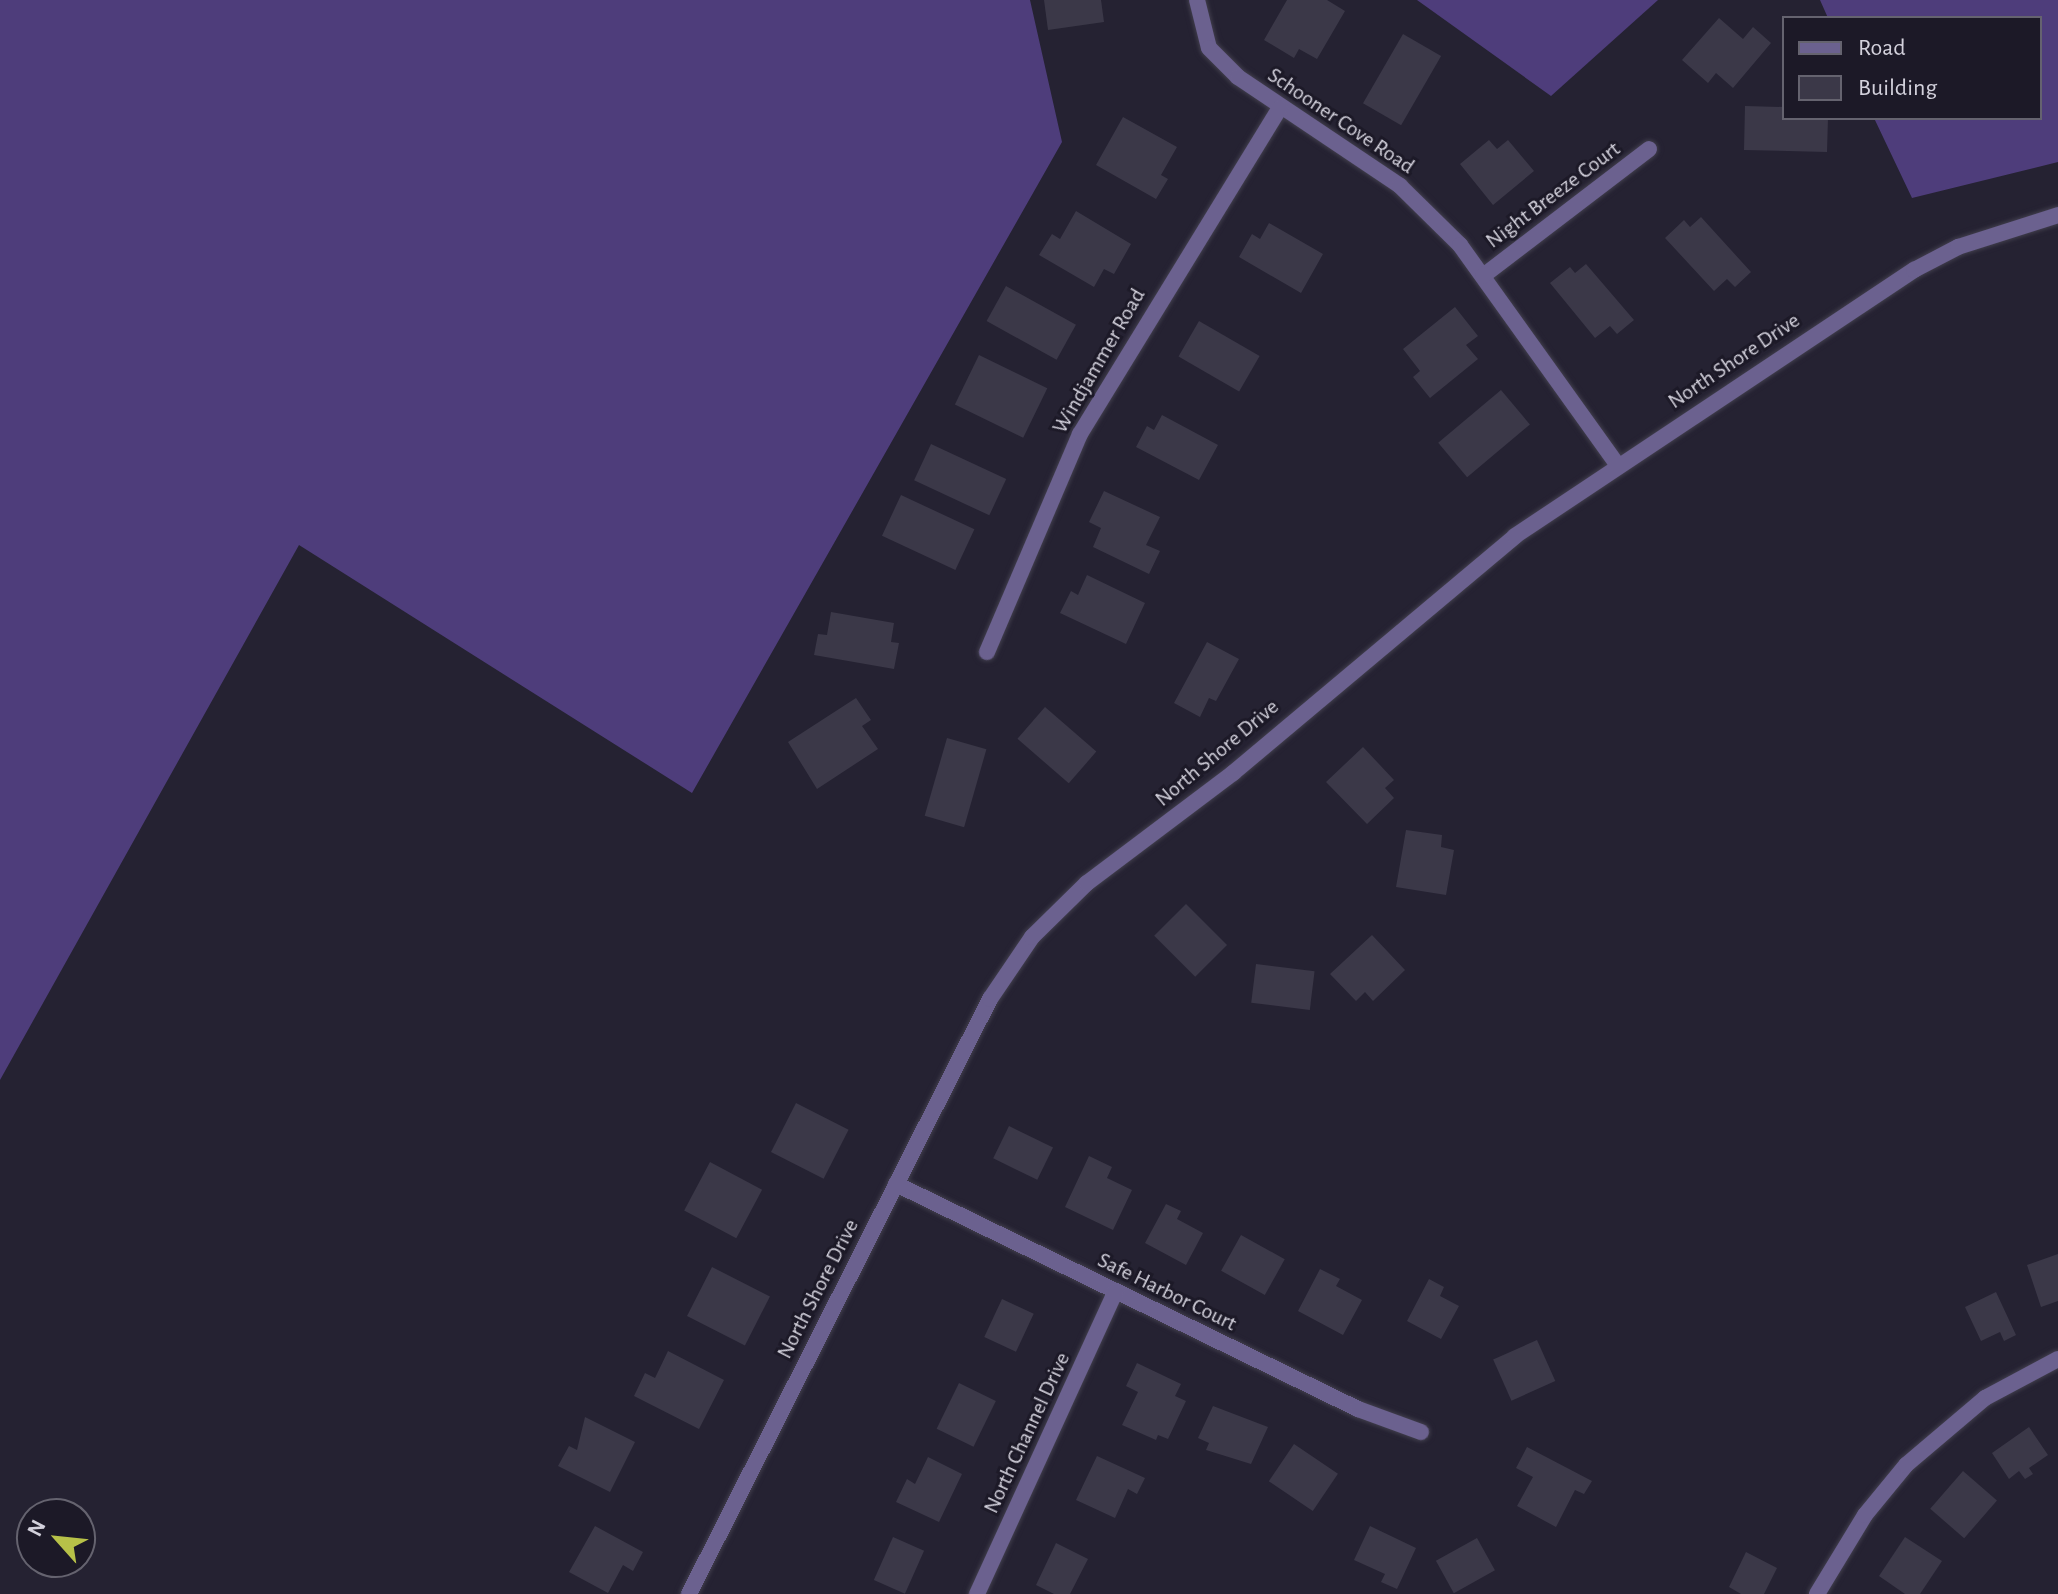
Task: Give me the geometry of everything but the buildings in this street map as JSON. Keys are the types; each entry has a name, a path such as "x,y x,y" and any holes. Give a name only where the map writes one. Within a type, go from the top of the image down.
{"street":[{"name":"Schooner Cove Road","path":"1197,0 1209,48 1280,108 1400,186 1460,245 1618,466"},
{"name":"Windjammer Road","path":"987,652 1080,434 1280,108"},
{"name":"Night Breeze Court","path":"1483,276 1649,149"},
{"name":"North Shore Drive","path":"689,1594 1005,970 1032,937 1087,883 1233,773 1462,576 1618,466 1914,270 1958,247 2058,215"},
{"name":"Safe Harbor Court","path":"896,1184 1358,1409 1421,1432"},
{"name":"North Channel Drive","path":"977,1594 1116,1291"},
{"path":"1817,1594 1865,1515 1906,1465 1985,1398 2058,1359"}],"shaded area":[{"path":"0,0 1030,0 1062,142 692,793 299,545 0,1080"},
{"path":"1417,0 1658,0 1551,96"},
{"path":"1820,0 2058,0 2058,162 1912,198 1875,120 2042,120 2042,16 1827,16"}]}
